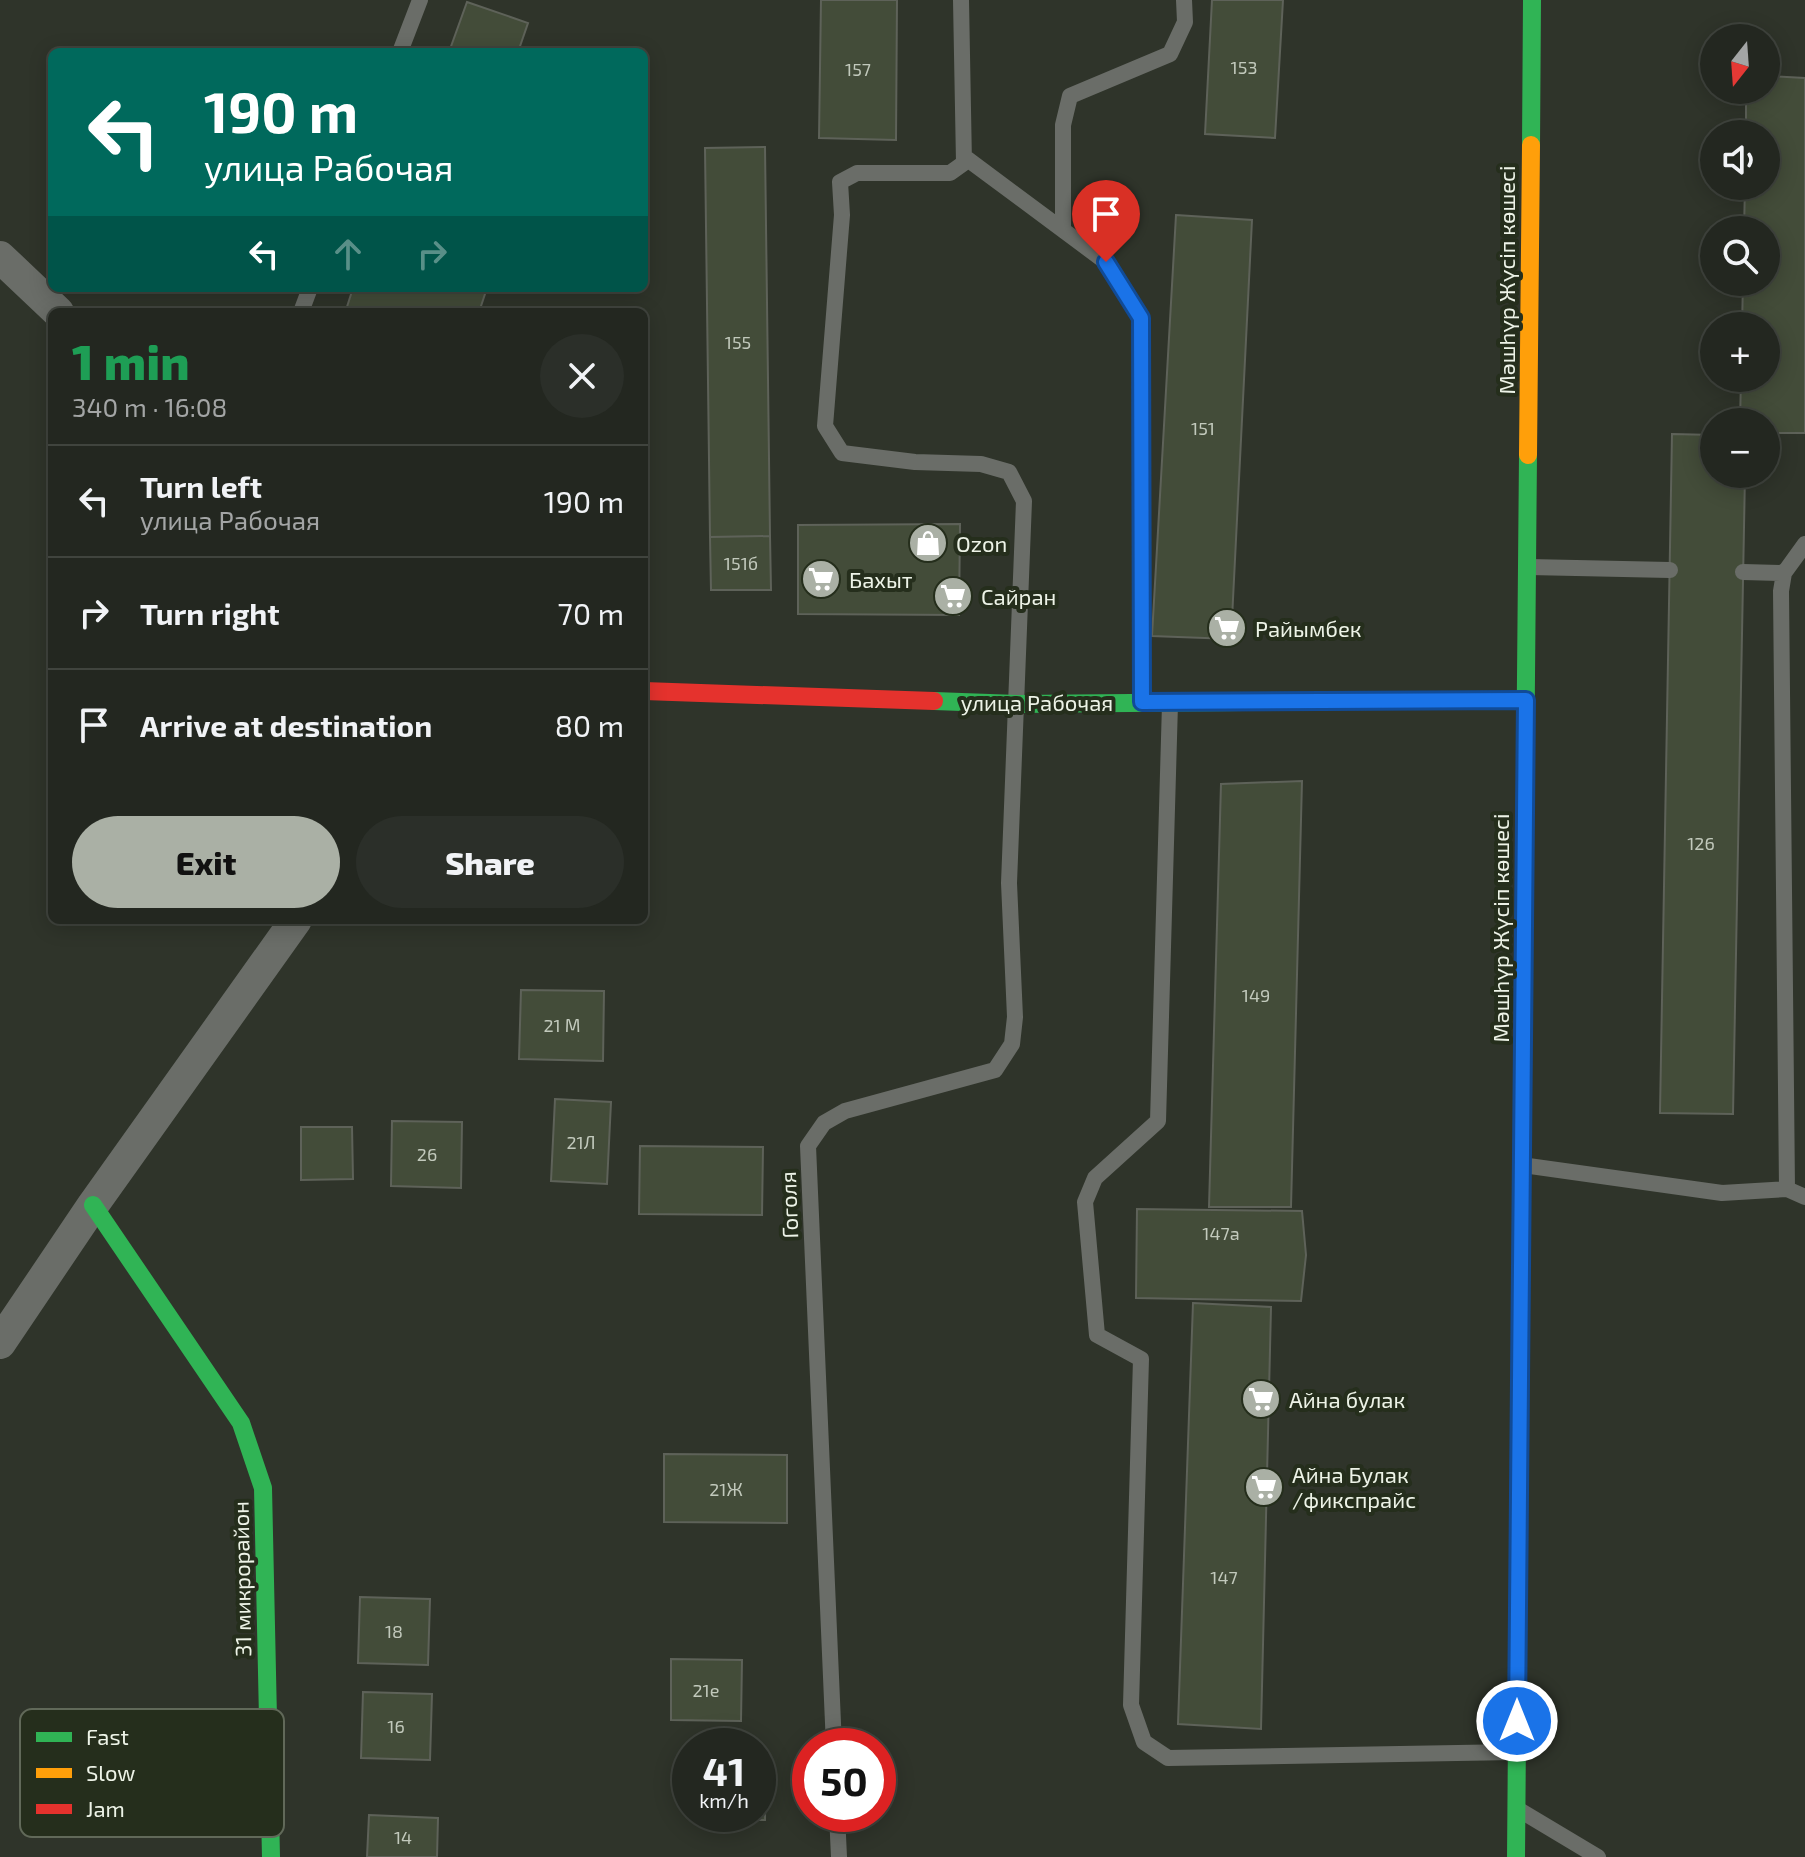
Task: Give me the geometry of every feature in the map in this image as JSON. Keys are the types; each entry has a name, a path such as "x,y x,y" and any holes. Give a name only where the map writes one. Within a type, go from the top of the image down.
{"main road":[{"name":"Мәшһүр Жүсіп көшесі","path":"1516,1857 1532,0"},
{"name":"улица Рабочая","path":"648,691 1017,704 1526,700"},
{"name":"31 микрорайон","path":"93,1205 241,1423 263,1488 268,1709"},
{"name":"31 микрорайон","path":"271,1837 271,1857"}],"street":[{"path":"0,257 54,308"},
{"path":"0,1343 93,1205 293,924"}],"lane":[{"path":"402,48 420,0"},
{"path":"961,0 966,158 1106,262 1141,318 1142,702"},
{"path":"1063,230 1063,125 1070,96 1170,54 1185,22 1184,0"},
{"name":"Гоголя","path":"833,1728 808,1146 824,1123 845,1111 995,1070 1012,1044 1015,1017 1009,883 1024,501 1009,472 981,464 915,462 842,453 825,426 842,215 840,182 857,173 950,173 966,158"},
{"path":"1787,1189 1784,573 1805,544"},
{"path":"1527,567 1670,570"},
{"path":"1743,572 1784,573"},
{"path":"1170,702 1158,1121 1095,1178 1085,1202 1097,1335 1141,1359 1131,1705 1144,1742 1168,1758 1517,1751"},
{"path":"1522,1165 1722,1193 1787,1189 1805,1197"},
{"path":"1517,1808 1598,1857"},
{"path":"838,1832 839,1857"}],"building":[{"path":"821,0 897,0 896,140 819,138"},
{"path":"1212,0 1283,0 1275,138 1205,134"},
{"path":"467,2 528,23 519,48 450,48"},
{"path":"1780,77 1805,78 1805,433 1780,433 1780,408 1740,408 1741,392 1780,392 1780,312 1742,312 1743,296 1780,296 1780,216 1744,216 1745,200 1780,200 1780,120 1746,120 1746,104 1780,104"},
{"path":"765,147 770,536 710,537 705,148"},
{"path":"1176,215 1252,220 1231,639 1152,636"},
{"path":"352,292 486,292 480,308 347,308"},
{"path":"1672,434 1700,435 1700,488 1745,488 1733,1114 1660,1113"},
{"path":"960,524 959,615 798,614 798,525"},
{"path":"770,536 771,590 711,590 710,537"},
{"path":"1302,781 1291,1207 1209,1207 1221,784"},
{"path":"521,990 604,991 603,1061 519,1059"},
{"path":"555,1099 611,1102 607,1184 551,1181"},
{"path":"392,1121 462,1122 461,1188 391,1186"},
{"path":"301,1127 352,1127 353,1179 301,1180"},
{"path":"640,1146 763,1147 762,1215 639,1214"},
{"path":"1137,1209 1302,1211 1306,1255 1301,1301 1136,1298"},
{"path":"1193,1303 1271,1307 1261,1729 1178,1724"},
{"path":"664,1454 787,1455 787,1523 664,1522"},
{"path":"360,1597 430,1599 428,1665 358,1663"},
{"path":"671,1659 742,1660 741,1721 671,1720"},
{"path":"363,1692 432,1694 430,1760 361,1758"},
{"path":"369,1815 438,1818 437,1857 367,1857"}],"traffic: fast":[{"path":"1531,145 1532,0"},
{"path":"1523,1009 1528,455"},
{"path":"934,701 1017,704 1348,701"},
{"path":"93,1205 241,1423 263,1488 268,1709"},
{"path":"1516,1857 1519,1496"},
{"path":"271,1837 271,1857"}],"traffic: slow":[{"path":"1528,455 1531,145"},
{"path":"1348,701 1526,700"}],"traffic: jam":[{"path":"648,691 934,701"},
{"path":"1519,1496 1523,1009"}],"place":[{"name":"Ozon","path":"928,543"},
{"name":"Бахыт","path":"821,579"},
{"name":"Сайран","path":"953,596"},
{"name":"Райымбек","path":"1227,628"},
{"name":"Айна булак","path":"1261,1399"},
{"name":"Айна Булак /фикспрайс","path":"1264,1487"}],"route":[{"path":"1106,262 1141,318 1142,702 1526,700 1517,1721"}]}
